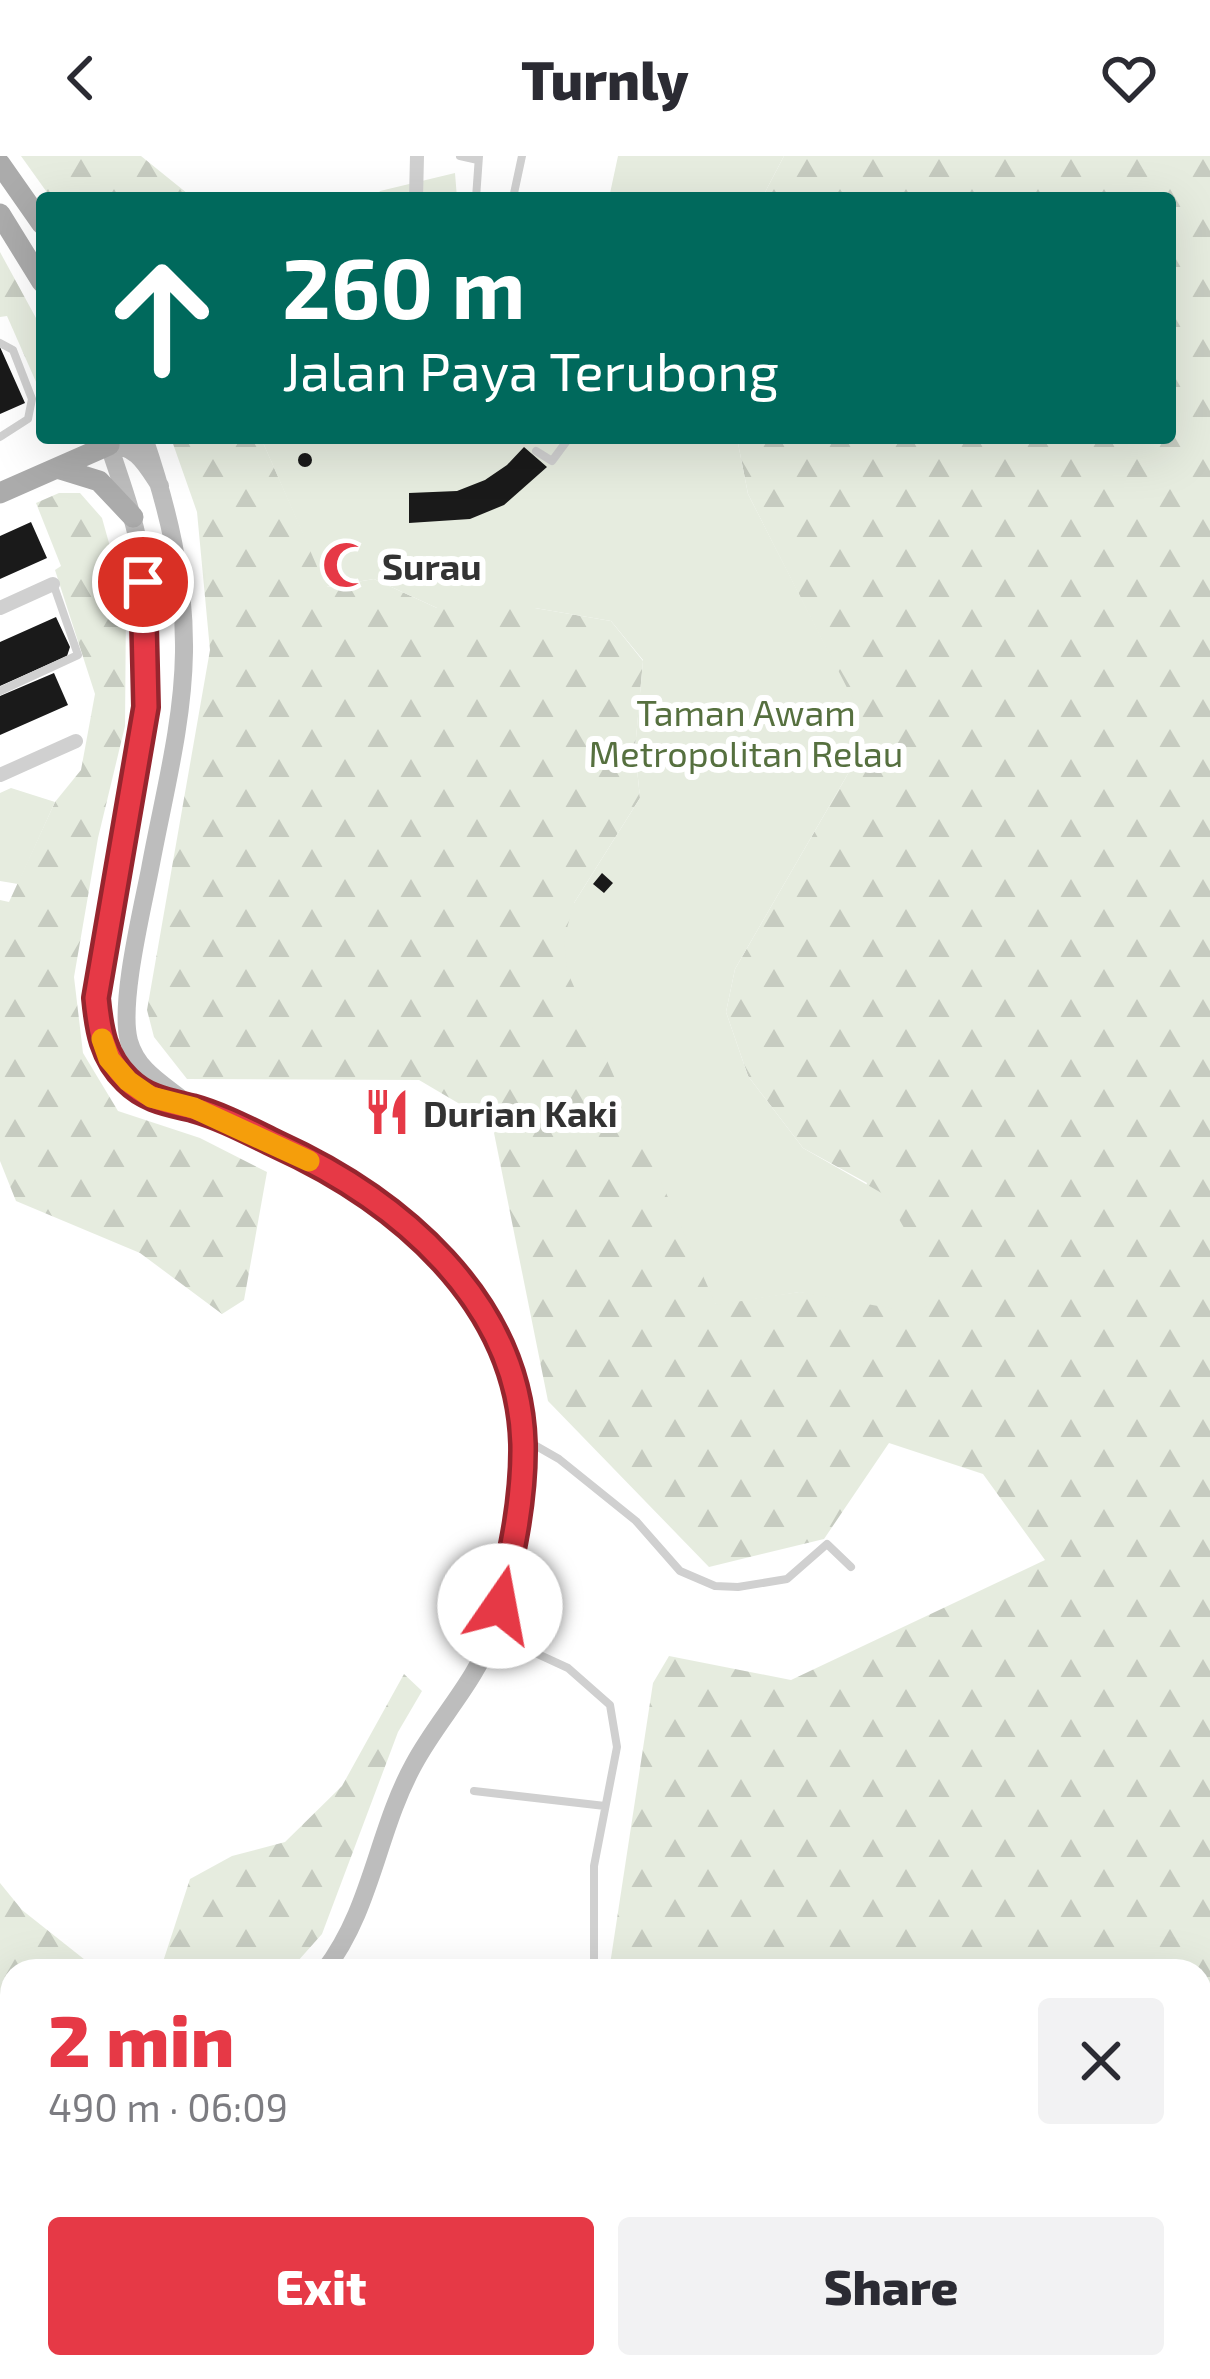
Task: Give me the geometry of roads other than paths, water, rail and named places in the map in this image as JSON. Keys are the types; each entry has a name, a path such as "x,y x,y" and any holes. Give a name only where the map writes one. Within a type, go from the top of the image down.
{"main road":[{"path":"0,164 36,215"},
{"path":"0,214 36,272"},
{"path":"57,468 71,444"},
{"path":"0,493 102,444"},
{"path":"111,444 133,517 143,582 146,707 96,998 99,1031 109,1059 128,1081 168,1105 194,1108"},
{"path":"121,444 137,453 160,486"},
{"path":"146,444 176,548 184,658 172,754 139,925 127,1035 135,1058 152,1079 194,1108 293,1151 419,1234 457,1273 500,1345 523,1438 518,1518 493,1633 473,1675 396,1799 352,1930 332,1959"},
{"path":"57,468 99,481 133,517"}],"street":[{"path":"416,192 417,156"},
{"path":"0,608 53,584"},
{"path":"0,775 76,741"}],"lane":[{"path":"460,156 478,158 476,192"},
{"path":"514,192 522,156"},
{"path":"0,344 13,350 32,399 28,419 0,437"},
{"path":"536,451 552,461 565,444"},
{"path":"0,691 78,655 53,584"},
{"path":"523,1438 559,1459 636,1520 680,1570 698,1580 738,1587 787,1580 827,1544 851,1567"},
{"path":"493,1633 568,1668 610,1705 617,1748 594,1866 594,1959"},
{"path":"474,1791 605,1806"}],"place":[{"name":"Surau","path":"346,565"},
{"name":"Durian Kaki","path":"387,1112"}],"park label":[{"name":"Taman Awam Metropolitan Relau","path":"746,732"}]}
